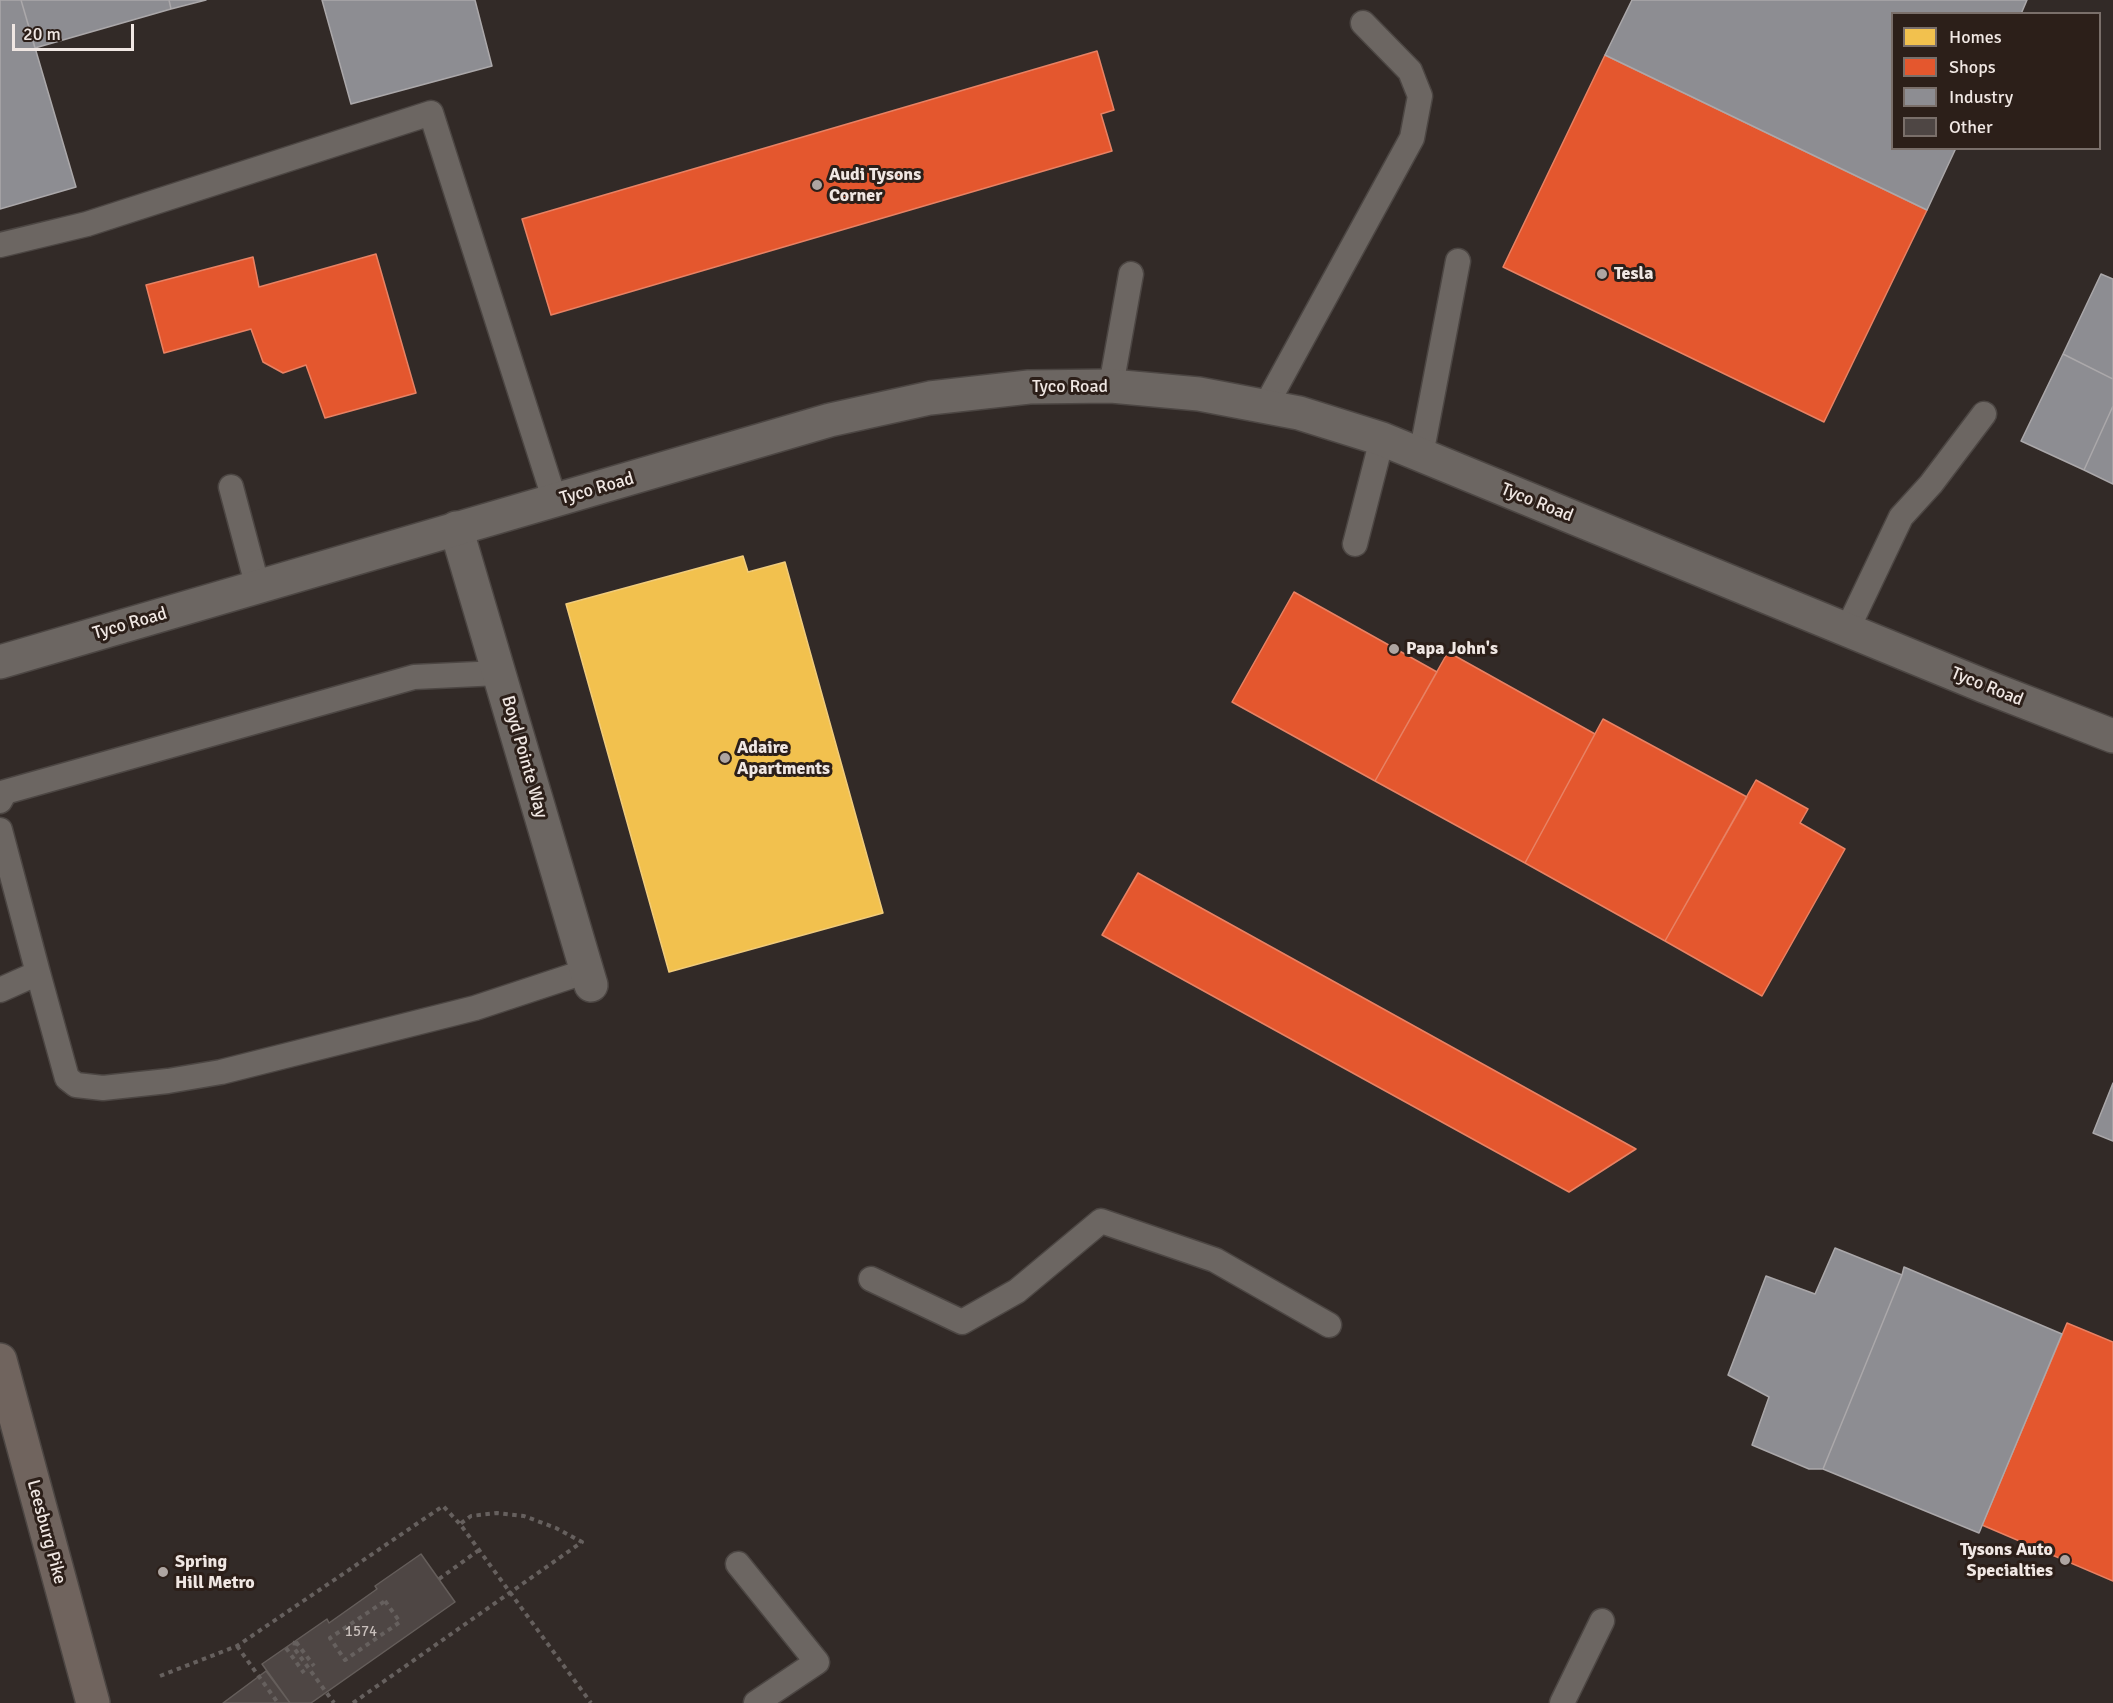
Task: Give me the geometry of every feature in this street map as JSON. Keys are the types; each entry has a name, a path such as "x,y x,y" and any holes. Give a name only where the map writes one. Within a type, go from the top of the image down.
{"highway":[{"name":"Leesburg Pike","path":"0,1360 93,1703"}],"street":[{"name":"Tyco Road","path":"0,662 830,420 930,398 1029,387 1111,386 1199,394 1265,406 1299,413 1382,439 1847,630 2113,736"},
{"name":"Boyd Pointe Way","path":"456,528 589,978"}],"lane":[{"path":"1265,406 1412,138 1420,96 1410,71 1363,23"},
{"path":"0,245 87,224 431,113 555,501"},
{"path":"1422,455 1458,261"},
{"path":"1111,386 1131,274"},
{"path":"1847,630 1901,517 1931,484 1984,414"},
{"path":"1355,544 1382,439"},
{"path":"231,488 258,588"},
{"path":"0,801 5,792 414,677 499,673"},
{"path":"0,830 67,1078 76,1085 103,1088 221,1072 589,978"},
{"path":"0,990 38,974"},
{"path":"871,1279 962,1322 1017,1291 1101,1221 1215,1260 1329,1325"},
{"path":"738,1564 817,1662 756,1703"},
{"path":"1562,1703 1602,1621"}],"path":[{"path":"160,1676 237,1646 443,1506 460,1524 591,1703"},
{"path":"354,1703 582,1542 556,1528 524,1516 497,1513 471,1516 460,1524"},
{"path":"439,1579 479,1550"},
{"path":"385,1601 400,1622 345,1660 330,1638 385,1601"},
{"path":"314,1666 295,1641 294,1648 334,1703"},
{"path":"237,1646 278,1703"},
{"path":"294,1648 286,1648 304,1673"}],"building: Homes":[{"name":"Adaire Apartments","path":"743,556 748,572 785,562 883,913 669,972 566,604"}],"building: Shops":[{"name":"Audi Tysons Corner","path":"1097,51 1114,110 1101,114 1112,151 551,315 522,219"},
{"path":"1605,55 1927,210 1824,422 1503,267"},
{"path":"376,254 416,393 325,418 306,365 283,373 263,362 251,329 164,353 146,285 253,257 259,287"},
{"path":"1294,592 1437,672 1375,781 1232,702"},
{"path":"1448,652 1595,734 1525,863 1375,781"},
{"path":"1603,719 1747,797 1665,941 1525,863"},
{"path":"1756,780 1808,809 1800,823 1845,849 1762,996 1665,941"},
{"path":"1138,873 1636,1149 1569,1192 1102,935"},
{"path":"2067,1323 2113,1342 2113,1581 1982,1525"}],"building: Industry":[{"path":"0,0 21,0 76,187 0,209"},
{"path":"21,0 169,0 171,9 35,48"},
{"path":"169,0 206,0 171,9"},
{"path":"322,0 475,0 492,66 351,104"},
{"path":"1632,0 2027,0 2022,12 1891,12 1891,150 1955,150 1927,210 1605,55"},
{"path":"2101,274 2113,279 2113,379 2063,354"},
{"path":"2063,354 2113,379 2113,406 2084,470 2021,441"},
{"path":"2113,406 2113,484 2084,470"},
{"path":"2113,1083 2113,1141 2093,1133"},
{"path":"1835,1248 1902,1275 1823,1469 1809,1469 1752,1445 1769,1397 1728,1375 1766,1276 1815,1294"},
{"path":"1904,1267 2062,1334 1979,1533 1823,1469"}],"building: Other":[{"path":"421,1554 455,1602 311,1703 290,1703 262,1664 327,1619 329,1623 377,1589 375,1586"},
{"path":"266,1671 290,1703 223,1703"}],"place":[{"name":"Audi Tysons Corner","path":"817,185"},
{"name":"Tesla","path":"1602,274"},
{"name":"Papa John's","path":"1394,649"},
{"name":"Adaire Apartments","path":"725,758"},
{"name":"Tysons Auto Specialties","path":"2065,1560"},
{"name":"Spring Hill Metro","path":"163,1572"}]}
